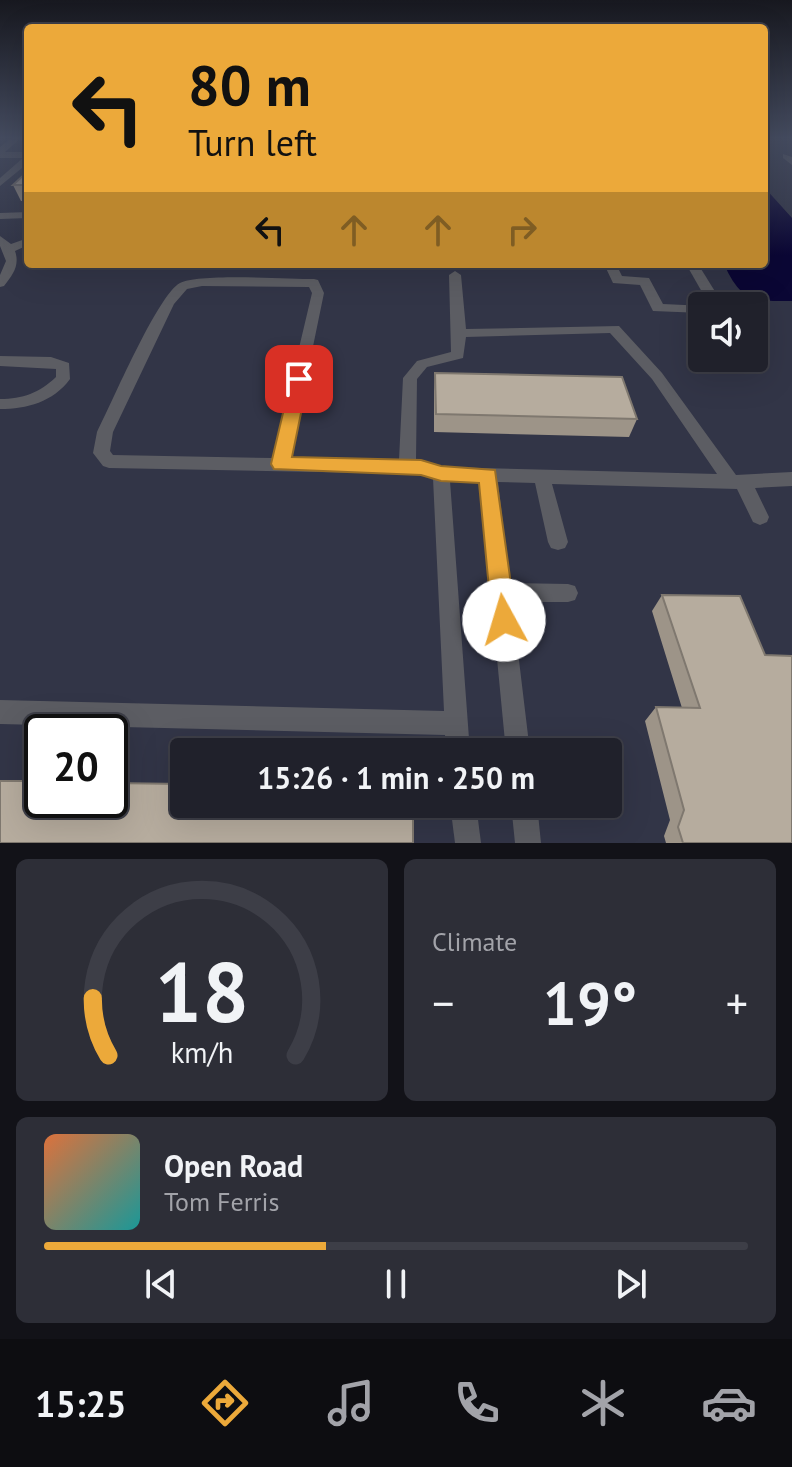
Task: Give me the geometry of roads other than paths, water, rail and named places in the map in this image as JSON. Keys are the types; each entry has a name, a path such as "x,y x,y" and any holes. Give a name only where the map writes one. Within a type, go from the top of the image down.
{"street":[{"path":"1,183 18,182"},
{"path":"0,216 24,215"},
{"path":"0,239 10,249 12,265 0,283"},
{"path":"10,249 24,243"},
{"path":"612,268 617,280 645,281 658,308 688,309"},
{"path":"694,268 709,292"},
{"path":"407,467 410,378 422,364 458,355 462,344 458,333 455,275"},
{"path":"280,464 318,293 314,283 202,282 183,286 168,303 105,432 101,453 109,461 407,467 441,474 542,477 737,482 792,479"},
{"path":"458,333 614,329 657,376 760,517"},
{"path":"0,361 51,362 64,366 63,379 47,396 17,404 0,404"},
{"path":"441,474 457,738"},
{"path":"488,475 517,738"},
{"path":"542,477 558,542"},
{"path":"501,592 568,593"},
{"path":"0,712 456,723"},
{"path":"465,818 468,843"},
{"path":"525,818 528,843"}]}
